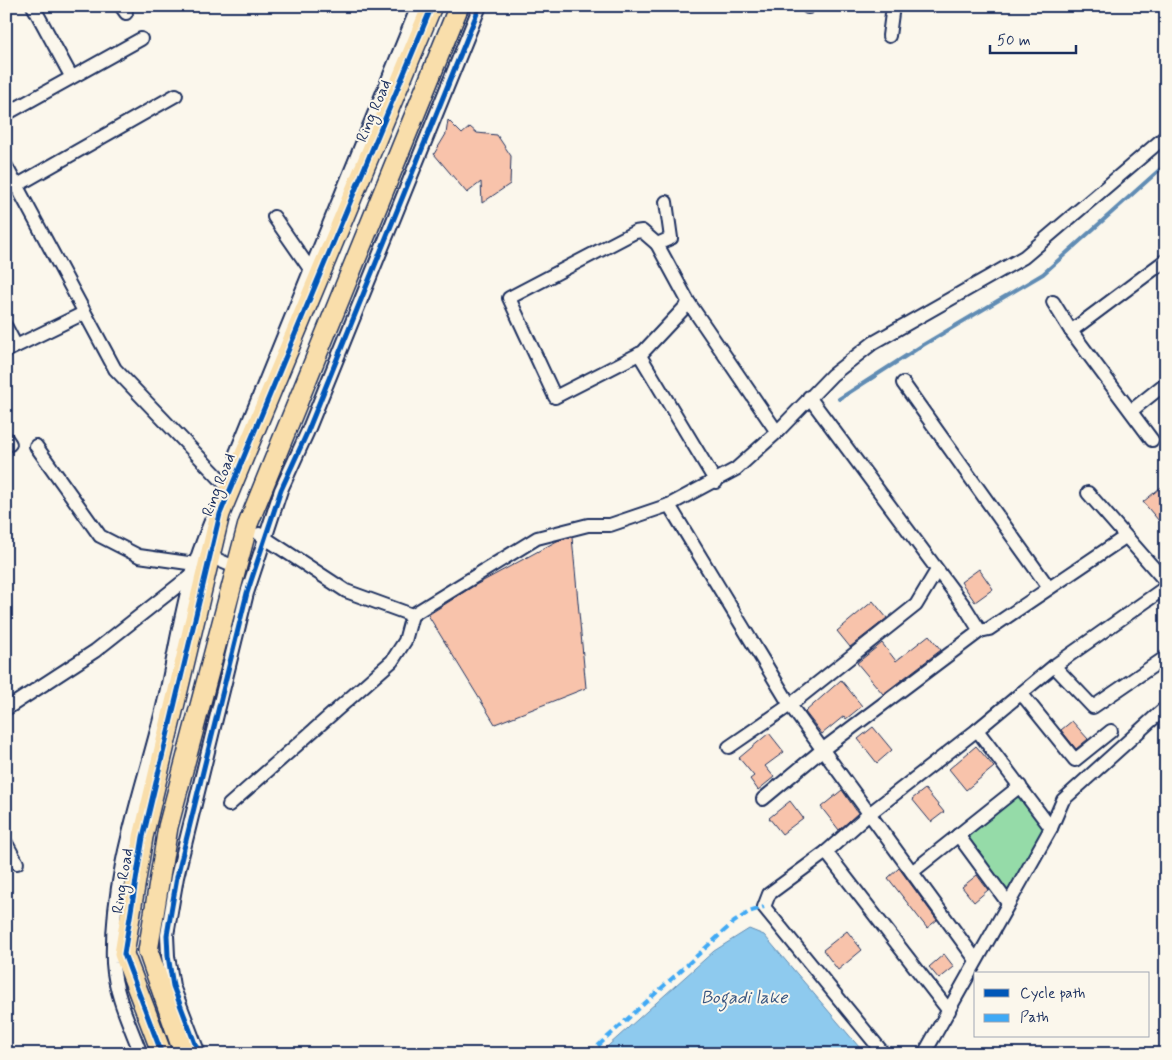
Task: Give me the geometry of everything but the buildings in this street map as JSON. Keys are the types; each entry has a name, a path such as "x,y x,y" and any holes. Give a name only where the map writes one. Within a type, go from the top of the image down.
{"highway":[{"name":"Ring Road","path":"162,1054 124,954 135,835 200,566 432,6"},
{"path":"184,1054 148,951 168,827 248,526 459,6"}],"street":[{"path":"33,6 71,76"},
{"path":"8,704 95,651 200,566 224,483 418,6"},
{"path":"199,1054 173,986 167,936 186,838 247,593 264,537 480,6"},
{"path":"889,36 893,6"},
{"path":"6,114 71,76 141,39"},
{"path":"16,186 176,95"},
{"path":"229,805 392,661 406,642 412,615 537,538 588,525 610,525 669,505 716,482 736,469 777,432 809,397 873,343 1024,257 1166,136"},
{"path":"6,166 115,369 224,483"},
{"path":"657,244 671,238 666,202"},
{"path":"274,217 310,269"},
{"path":"689,304 639,354 555,396 509,298 635,232 642,231 657,244 689,304 777,432"},
{"path":"1071,331 1166,260"},
{"path":"1053,302 1071,331 1152,440"},
{"path":"6,327 11,348 84,313"},
{"path":"639,354 716,482"},
{"path":"903,383 1049,588"},
{"path":"1130,411 1166,383"},
{"path":"809,397 965,607 980,631"},
{"path":"36,446 100,536 139,556 200,566 237,568"},
{"path":"1088,493 1166,582"},
{"path":"669,505 790,706 976,960"},
{"path":"248,526 346,591 412,615"},
{"path":"763,799 822,750 980,631 989,629 1125,537"},
{"path":"729,746 790,706 916,605 937,570"},
{"path":"884,1054 764,906 769,894 826,852 869,814 977,730 1054,666 1166,588"},
{"path":"1054,666 1093,707 1166,657"},
{"path":"1021,693 1074,760 1111,731"},
{"path":"924,1054 1051,828 1062,800 1166,707"},
{"path":"977,730 1051,828"},
{"path":"912,872 1020,786"},
{"path":"135,835 114,927 113,964 116,988 141,1054"},
{"path":"958,835 1008,903"},
{"path":"6,843 17,863"},
{"path":"826,852 949,1011"}],"green space":[{"path":"1017,792 1046,831 1009,897 963,836"}],"water":[{"name":"Bogadi lake","path":"749,929 764,935 865,1054 599,1054 714,951"}],"waterway":[{"path":"839,399 923,345 1043,274 1166,164"}],"marked path":[{"path":"589,1054 734,922 749,912 764,907"}],"cycle path":[{"path":"162,1054 124,954 143,837 220,514 432,6"},
{"path":"199,1054 173,986 167,935 177,877 247,593 281,490 307,433 480,6"}]}
